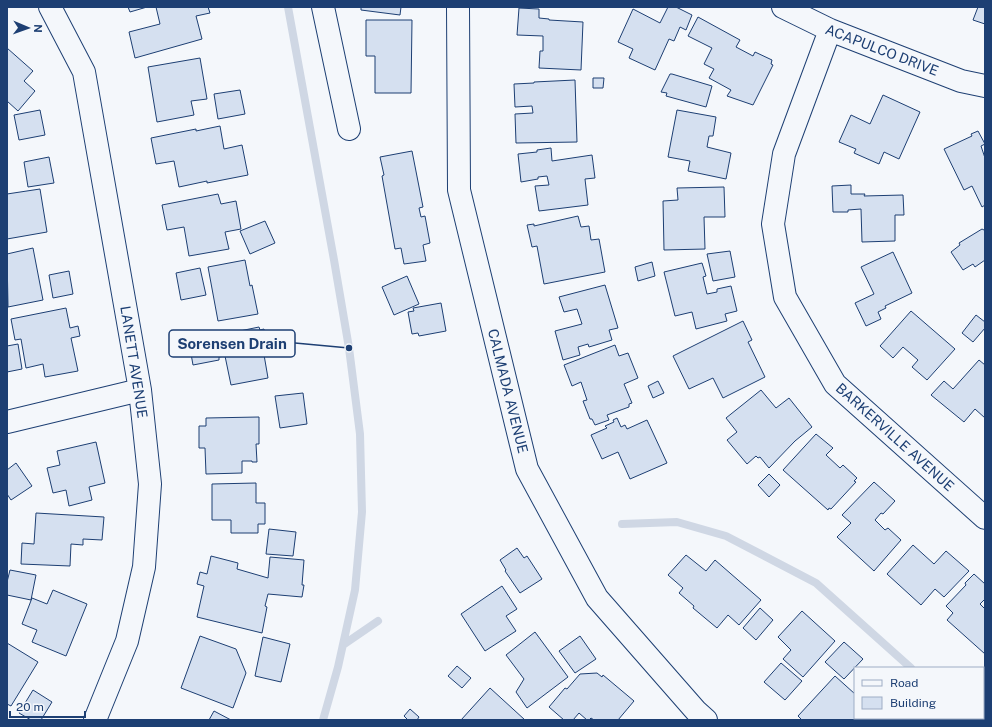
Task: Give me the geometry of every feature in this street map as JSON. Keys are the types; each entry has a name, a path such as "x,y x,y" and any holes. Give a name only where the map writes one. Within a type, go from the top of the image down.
{"street":[{"name":"LANETT AVENUE","path":"50,7 84,72 140,390 150,484 144,567 127,641 95,720"},
{"path":"323,7 349,129"},
{"name":"CALMADA AVENUE","path":"458,7 459,190 527,469 597,598 696,717"},
{"name":"ACAPULCO DRIVE","path":"783,7 830,30 961,81 985,86"},
{"name":"BARKERVILLE AVENUE","path":"830,30 784,154 773,224 785,297 835,384 985,518"},
{"path":"7,422 140,390"}],"building":[{"path":"128,7 147,7 130,12"},
{"path":"156,7 208,7 210,13 196,16 202,39 135,58 129,32 160,24"},
{"path":"361,7 401,7 400,15 361,10"},
{"path":"668,7 676,7 692,15 686,30 680,27 674,41 669,39 655,70 629,58 633,49 618,42 633,9 660,23"},
{"path":"978,7 985,7 985,24 973,20"},
{"path":"519,8 539,9 539,18 583,22 581,70 539,68 540,51 543,51 543,36 517,35"},
{"path":"698,17 740,40 736,47 753,56 755,52 772,60 771,64 773,65 753,105 727,96 731,90 709,78 714,69 704,64 712,48 688,36"},
{"path":"366,20 412,20 411,93 375,93 375,56 366,56"},
{"path":"7,48 33,71 24,81 35,91 18,111 7,101"},
{"path":"200,58 207,99 191,101 194,115 157,122 148,67"},
{"path":"670,74 712,86 706,107 666,96 667,93 661,92"},
{"path":"593,78 604,78 603,88 593,88"},
{"path":"575,80 577,142 516,143 515,114 533,113 532,106 515,107 514,84"},
{"path":"240,90 245,114 218,119 214,94"},
{"path":"883,95 920,112 899,159 884,152 879,164 854,153 856,149 839,142 851,115 870,124"},
{"path":"40,110 45,135 19,140 14,115"},
{"path":"677,110 716,117 713,136 709,136 707,147 731,153 726,179 688,171 690,161 668,157"},
{"path":"220,126 224,149 242,145 248,175 179,187 174,161 156,164 151,138"},
{"path":"978,131 985,144 981,146 985,158 985,205 982,207 972,186 964,190 944,149 972,136 971,134"},
{"path":"551,148 552,161 592,155 595,178 585,179 588,205 539,211 535,186 549,185 547,176 521,182 518,154 537,152 537,150"},
{"path":"412,151 423,207 419,208 421,217 425,216 430,243 423,245 426,261 404,264 401,248 395,249 380,157"},
{"path":"49,157 54,183 28,187 24,162"},
{"path":"851,185 851,194 865,194 864,196 903,195 904,215 895,215 895,241 862,242 861,209 848,210 848,212 833,212 832,186"},
{"path":"724,187 725,217 704,217 705,249 664,250 663,201 678,200 677,188"},
{"path":"40,189 47,232 7,239 7,194"},
{"path":"218,194 221,204 236,201 241,229 225,232 229,249 189,256 184,227 167,230 162,205"},
{"path":"578,216 581,227 589,226 591,240 599,239 605,272 544,284 537,246 532,247 527,225 534,224 534,226"},
{"path":"265,221 275,243 250,254 240,231"},
{"path":"982,229 985,229 985,260 975,267 973,264 963,270 951,252 960,245 959,243"},
{"path":"33,248 43,300 8,307 7,254"},
{"path":"730,251 735,277 713,281 707,254"},
{"path":"893,252 912,293 885,306 886,308 878,312 881,319 866,326 855,303 874,294 861,267"},
{"path":"245,260 250,286 252,285 258,314 218,321 208,267"},
{"path":"652,262 655,276 638,281 635,267"},
{"path":"702,263 706,276 703,277 707,294 717,292 717,289 731,286 737,311 725,314 727,321 696,329 692,312 675,316 664,272"},
{"path":"200,268 206,295 181,300 176,273"},
{"path":"69,271 73,294 53,298 49,275"},
{"path":"407,276 419,304 394,315 382,287"},
{"path":"605,285 618,328 609,330 612,340 589,347 588,344 578,347 580,355 563,360 555,331 582,324 577,309 564,312 559,297"},
{"path":"441,303 446,331 419,336 418,333 412,334 408,312 414,311 413,308"},
{"path":"66,308 70,328 78,326 80,336 71,338 78,371 45,377 43,364 26,368 21,339 15,340 11,319"},
{"path":"911,311 955,349 927,380 912,367 918,360 903,347 893,358 880,346"},
{"path":"976,315 985,322 985,328 973,342 962,333"},
{"path":"743,321 752,340 748,342 765,377 723,398 713,378 689,389 673,356"},
{"path":"259,327 260,330 264,329 268,349 263,349 268,378 231,385 225,356 219,357 219,360 193,365 188,337 215,332 216,336"},
{"path":"18,344 22,369 7,372 7,346"},
{"path":"615,345 619,356 628,353 638,378 624,384 632,403 629,404 629,407 607,415 609,420 595,425 592,419 590,419 583,401 587,400 581,382 572,386 564,365"},
{"path":"979,360 985,365 985,418 975,409 964,422 931,395 944,381 953,389"},
{"path":"658,381 664,393 653,398 648,386"},
{"path":"761,390 776,408 789,398 812,427 795,441 769,468 760,457 758,458 756,456 747,464 727,440 737,432 726,418"},
{"path":"303,393 307,424 280,428 275,396"},
{"path":"259,417 259,444 256,444 257,462 242,461 242,473 206,474 205,448 199,448 199,426 206,426 206,418"},
{"path":"617,418 621,427 625,425 627,429 647,420 667,463 630,479 618,452 602,459 591,435 607,428 605,426 614,422 613,420"},
{"path":"816,434 833,448 826,455 840,468 843,465 857,478 854,481 856,482 831,509 829,508 828,510 783,470"},
{"path":"96,442 105,483 89,487 92,500 69,506 66,490 53,493 47,468 60,465 57,451"},
{"path":"16,463 32,486 11,500 7,494 7,470"},
{"path":"769,474 780,485 769,497 758,485"},
{"path":"874,482 895,501 875,520 885,530 888,528 901,540 874,571 837,537 851,523 842,515"},
{"path":"256,483 256,503 265,503 265,524 258,524 258,533 231,533 231,520 212,520 212,484"},
{"path":"36,513 104,517 102,540 83,539 83,545 71,544 70,566 21,564 22,543 34,544"},
{"path":"269,529 296,532 293,556 266,554"},
{"path":"913,545 934,564 946,551 969,571 944,597 935,589 921,605 887,574"},
{"path":"517,548 524,558 527,556 542,579 520,593 505,571 506,570 500,560"},
{"path":"686,555 706,571 715,560 761,600 739,625 728,615 717,628 693,608 694,606 679,593 683,588 668,575"},
{"path":"211,556 238,563 237,569 268,578 270,557 304,560 302,585 304,585 302,597 268,594 262,633 197,617 204,586 197,584 200,572 207,574"},
{"path":"10,570 36,575 31,600 7,595 7,582"},
{"path":"974,574 985,584 985,599 980,604 985,609 985,654 947,620 953,613 946,606 966,585 965,583"},
{"path":"502,586 517,609 506,616 516,631 485,651 461,614"},
{"path":"53,590 87,604 66,656 32,642 37,630 22,624 32,598 47,604"},
{"path":"760,608 773,620 756,640 743,628"},
{"path":"802,611 835,641 803,677 783,659 791,650 778,637"},
{"path":"535,632 568,677 527,708 516,692 524,679 506,655"},
{"path":"200,636 236,649 246,673 233,708 181,688"},
{"path":"580,636 596,659 575,673 559,651"},
{"path":"263,637 290,644 281,682 255,676"},
{"path":"844,642 863,659 844,679 825,662"},
{"path":"7,643 38,662 11,706 7,704"},
{"path":"781,663 802,681 785,700 764,682"},
{"path":"457,666 471,678 462,688 448,676"},
{"path":"597,673 602,677 603,675 634,701 618,720 594,720 591,718 587,720 579,713 573,720 564,720 549,707 565,688 567,689 580,674"},
{"path":"835,676 854,693 854,719 857,719 856,720 802,720 798,716"},
{"path":"490,688 525,720 461,720"},
{"path":"33,690 52,702 41,720 31,720 19,713"},
{"path":"410,709 419,717 417,720 408,720 404,716"},
{"path":"214,711 231,720 209,720"},
{"path":"885,719 903,719 902,720 884,720"}],"waterway":[{"path":"288,7 349,348 360,434 362,512 355,590 338,667 323,720"},
{"path":"622,524 677,522 726,536 816,583 910,667"},
{"path":"343,645 378,621"}],"place":[{"name":"Sorensen Drain","path":"349,348"}]}
